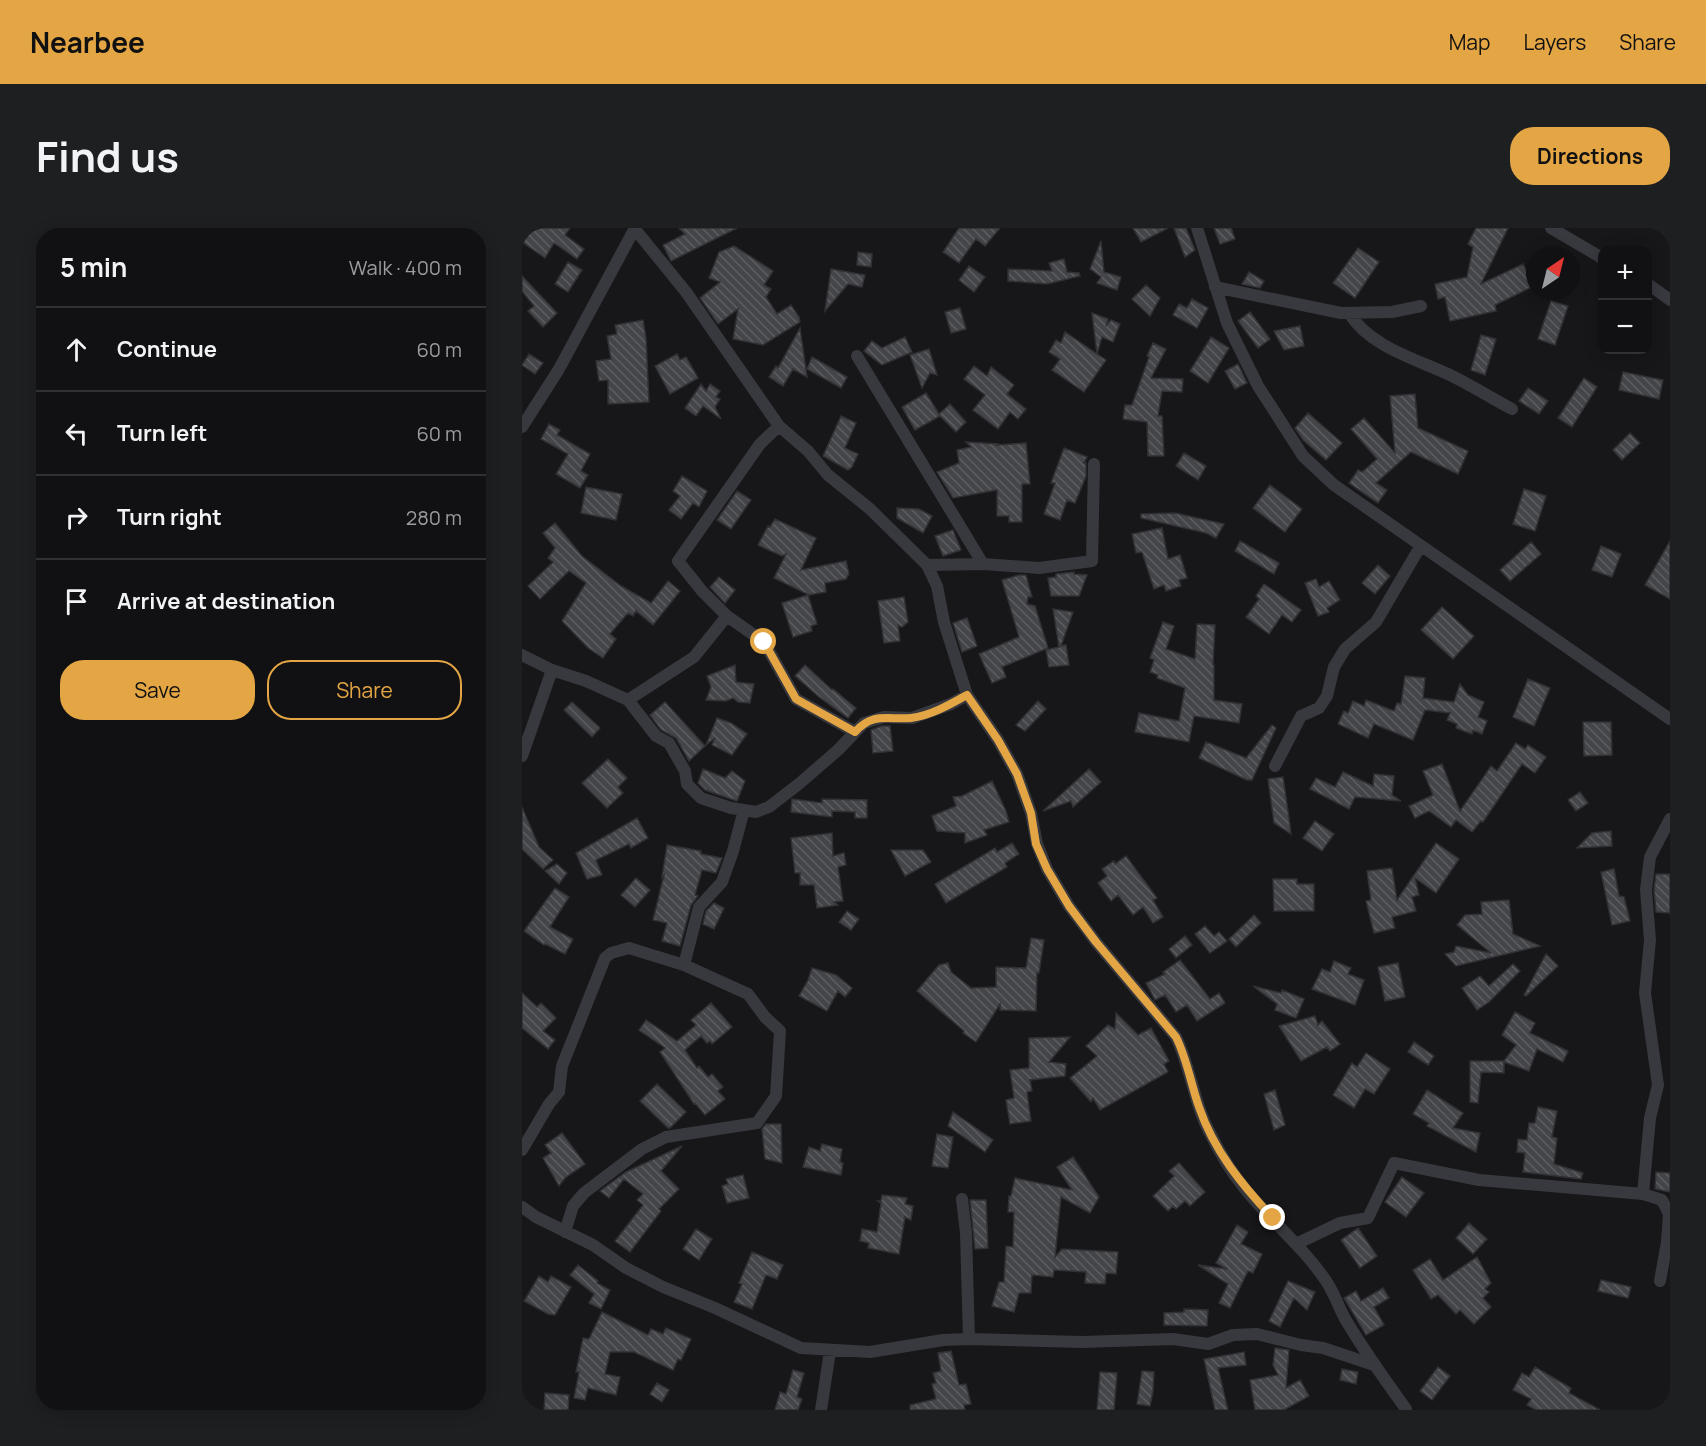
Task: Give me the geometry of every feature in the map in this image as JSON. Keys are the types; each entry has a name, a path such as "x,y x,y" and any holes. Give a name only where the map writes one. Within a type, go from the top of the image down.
{"street":[{"path":"522,427 559,369 635,228 686,292 779,426 808,451 828,475 870,509 927,565 937,586 944,622 967,695 993,732 1017,774 1031,813 1036,844 1047,869 1069,906 1096,942 1176,1037 1183,1052 1202,1115 1223,1158 1243,1186 1326,1281 1346,1320 1406,1410"},
{"path":"1197,228 1227,323 1258,386 1304,456 1334,485 1420,547 1485,588 1670,719"},
{"path":"1551,228 1598,256"},
{"path":"1215,287 1341,313 1392,312 1422,306"},
{"path":"1652,287 1670,300"},
{"path":"1349,313 1355,324 1381,343 1453,377 1512,409"},
{"path":"857,356 983,564"},
{"path":"779,426 760,444 678,561 702,591 727,616 764,642 796,699 855,732"},
{"path":"927,565 983,564 1039,568 1092,561 1094,464"},
{"path":"1275,766 1301,716 1319,708 1327,696 1334,667 1345,649 1376,622 1420,547"},
{"path":"628,700 694,657 727,616"},
{"path":"522,655 552,670 586,681 628,700 656,736 669,743 685,771 687,784 701,798 756,812 769,807 838,750 864,723 884,717 912,718 951,704 967,695"},
{"path":"522,756 552,670"},
{"path":"684,965 699,907 722,882 744,810"},
{"path":"1643,1194 1650,1118 1658,1085 1645,993 1650,940 1646,890 1650,857 1670,819"},
{"path":"522,1150 549,1104 559,1092 562,1066 605,958 611,953 629,948 684,965 748,994 765,1017 780,1031 776,1096 757,1123 666,1137 642,1149 584,1193 573,1206 565,1232"},
{"path":"1296,1244 1340,1223 1368,1218 1394,1163 1479,1179 1643,1194 1662,1200 1669,1214 1667,1242 1659,1281"},
{"path":"962,1199 966,1233 969,1339"},
{"path":"522,1208 593,1245 626,1268 663,1287 715,1308 801,1348 870,1352 943,1340 969,1339 1082,1342 1173,1339 1208,1344 1233,1335 1257,1334 1323,1348 1374,1365"},
{"path":"821,1410 830,1351"}],"building":[{"path":"522,228 529,233 533,228 570,228 565,235 584,249 577,259 554,243 545,258 522,242"},
{"path":"679,228 737,228 671,261 663,245 685,234"},
{"path":"959,228 1000,228 985,246 976,239 959,263 943,252"},
{"path":"1133,228 1168,228 1141,242"},
{"path":"1174,228 1186,228 1195,250 1185,257"},
{"path":"1214,228 1231,228 1235,239 1220,244"},
{"path":"1476,228 1508,228 1481,284 1523,264 1526,270 1526,290 1495,305 1496,311 1450,321 1445,297 1438,299 1435,284 1467,277 1473,247 1468,244"},
{"path":"1101,241 1104,272 1121,277 1117,290 1097,283 1101,277 1090,269"},
{"path":"734,246 773,271 764,285 771,289 766,297 777,314 791,305 799,317 800,322 763,345 733,339 738,309 718,324 700,298 720,282 709,278 719,252"},
{"path":"1358,248 1379,262 1355,298 1333,283"},
{"path":"858,252 872,254 871,267 857,265"},
{"path":"1064,259 1067,272 1079,273 1080,276 1047,284 1008,281 1008,269 1052,271 1049,263"},
{"path":"568,262 582,270 568,292 555,284"},
{"path":"969,266 985,277 974,292 959,280"},
{"path":"831,269 865,275 862,287 848,284 825,311"},
{"path":"1249,272 1264,281 1260,288 1242,284"},
{"path":"522,276 557,313 543,327 528,311 534,306 522,291"},
{"path":"1146,285 1160,298 1150,316 1132,299"},
{"path":"1192,299 1208,308 1197,328 1173,315 1179,304 1187,308"},
{"path":"1551,301 1568,306 1555,345 1538,339"},
{"path":"960,308 966,329 951,333 945,312"},
{"path":"1250,312 1270,339 1258,348 1238,321"},
{"path":"1092,313 1108,319 1106,326 1111,320 1120,324 1113,342 1102,337 1097,354"},
{"path":"643,320 649,402 608,404 608,380 599,381 596,361 611,359 607,336 617,334 615,325"},
{"path":"1300,326 1304,346 1284,350 1274,331"},
{"path":"800,328 807,377 793,369 783,386 769,377 776,366 778,368"},
{"path":"1065,332 1106,360 1084,392 1052,370 1060,359 1049,352 1056,340 1061,343"},
{"path":"1481,335 1496,339 1485,375 1471,370"},
{"path":"905,337 912,352 882,365 864,351 872,341 882,348"},
{"path":"1211,337 1229,348 1208,383 1190,371"},
{"path":"1153,343 1166,349 1151,378 1183,379 1182,392 1162,391 1158,416 1162,416 1164,456 1148,456 1147,422 1123,419 1125,405 1132,405"},
{"path":"929,349 937,375 930,373 922,388 910,355"},
{"path":"529,354 543,363 535,374 522,365"},
{"path":"677,354 680,360 686,357 698,378 670,394 655,366"},
{"path":"812,357 847,377 841,388 807,369"},
{"path":"1238,364 1247,383 1235,389 1225,371"},
{"path":"974,366 987,376 991,367 1014,385 1007,394 1026,409 1018,419 1010,412 998,429 973,410 985,395 964,379"},
{"path":"1623,372 1663,380 1659,399 1619,390"},
{"path":"1584,378 1597,387 1572,427 1558,418"},
{"path":"701,384 706,391 710,384 720,391 716,397 720,399 715,407 721,419 703,406 696,416 685,408"},
{"path":"1528,388 1548,401 1539,414 1519,401"},
{"path":"926,393 939,414 950,404 966,422 956,432 940,416 915,430 902,407"},
{"path":"1415,394 1418,428 1468,451 1458,474 1411,452 1376,483 1387,490 1378,503 1349,483 1358,470 1362,472 1377,459 1351,429 1364,418 1395,453 1390,396"},
{"path":"1308,413 1342,443 1326,460 1303,440 1295,428"},
{"path":"841,416 856,423 845,448 858,454 852,467 848,470 823,456"},
{"path":"549,424 560,430 557,435 590,454 581,471 588,475 580,488 556,474 568,454 541,439"},
{"path":"1630,433 1640,443 1622,460 1613,450"},
{"path":"966,442 997,445 1026,443 1030,484 1022,484 1022,522 1009,522 1009,516 997,516 997,490 953,498 937,472 959,463 957,450 971,447"},
{"path":"1064,448 1087,457 1084,463 1086,463 1086,476 1075,503 1067,500 1060,520 1044,514 1055,483 1051,483"},
{"path":"1184,453 1206,466 1198,480 1176,466"},
{"path":"682,476 707,491 699,507 693,503 681,519 669,510 680,496 673,491"},
{"path":"1270,485 1302,509 1285,532 1253,508"},
{"path":"586,487 622,494 616,520 581,513"},
{"path":"1524,489 1546,496 1535,531 1513,524"},
{"path":"737,491 751,500 731,529 717,520"},
{"path":"897,508 919,509 932,516 923,533 897,518"},
{"path":"1175,513 1224,524 1216,538 1206,533 1141,518 1141,514"},
{"path":"775,519 816,538 801,570 846,561 849,574 846,579 825,583 826,592 809,595 774,578 786,554 782,556 758,545 768,526 770,527"},
{"path":"555,523 582,556 621,586 651,603 668,581 680,591 653,625 636,611 633,616 628,613 610,634 616,639 603,658 588,648 562,621 586,583 569,571 540,599 528,586 553,562 548,558 555,548 543,533"},
{"path":"1162,528 1168,559 1180,555 1187,578 1179,580 1181,586 1166,591 1164,585 1154,589 1142,552 1136,553 1132,534"},
{"path":"953,530 961,550 943,556 935,536"},
{"path":"1240,541 1279,563 1274,574 1235,551"},
{"path":"1670,541 1670,599 1645,585"},
{"path":"1531,542 1541,554 1510,581 1500,570"},
{"path":"1601,546 1621,554 1612,577 1592,570"},
{"path":"1378,565 1390,576 1375,594 1362,583"},
{"path":"1074,572 1074,574 1087,575 1079,596 1051,596 1048,578 1056,577 1056,574"},
{"path":"1026,575 1032,597 1028,597 1027,604 1035,606 1048,648 1002,667 1006,677 992,683 979,654 1019,637 1002,580"},
{"path":"719,577 735,590 725,603 710,587"},
{"path":"1316,579 1319,587 1329,581 1340,600 1327,608 1329,612 1318,616 1305,583"},
{"path":"1264,584 1301,610 1292,622 1282,615 1269,634 1246,617 1259,599 1256,596"},
{"path":"808,595 817,624 811,626 812,631 793,637 782,603"},
{"path":"904,597 908,622 902,627 898,625 900,641 884,643 878,601"},
{"path":"1442,607 1474,636 1453,659 1421,630"},
{"path":"1053,609 1073,612 1061,646 1066,645 1069,665 1049,667 1046,650 1059,647"},
{"path":"967,618 977,646 962,652 953,623"},
{"path":"1163,622 1174,626 1166,649 1195,659 1197,624 1215,625 1214,700 1242,704 1239,723 1194,716 1189,742 1135,732 1139,713 1179,721 1185,688 1157,678 1158,675 1150,672 1154,660 1150,658"},
{"path":"735,665 736,682 754,684 750,703 738,702 733,698 726,701 706,700 711,687 707,676"},
{"path":"805,665 856,708 848,718 795,676"},
{"path":"1405,676 1425,678 1423,698 1454,702 1460,684 1468,695 1484,702 1478,717 1487,721 1482,734 1473,730 1472,734 1456,728 1457,724 1447,720 1450,713 1425,710 1413,740 1374,724 1368,738 1338,724 1344,711 1348,713 1353,701 1364,706 1366,700 1394,711 1397,703 1401,704"},
{"path":"1528,679 1550,688 1534,726 1513,717"},
{"path":"1038,701 1046,709 1025,731 1016,725"},
{"path":"572,702 600,728 592,737 564,710"},
{"path":"665,702 705,746 689,761 676,738 661,730 650,715"},
{"path":"717,718 731,723 747,734 732,755 712,745 715,738 706,745"},
{"path":"1583,722 1611,722 1612,755 1584,756"},
{"path":"1272,725 1276,728 1252,780 1247,780 1199,758 1206,742 1246,758"},
{"path":"881,726 890,726 893,751 873,753 871,730"},
{"path":"1516,743 1525,749 1528,745 1546,757 1535,773 1522,764 1483,822 1481,821 1472,832 1456,820 1451,827 1429,811 1415,818 1409,806 1433,795 1423,771 1442,764 1460,811 1491,766 1497,771"},
{"path":"608,759 627,778 618,787 623,793 607,808 582,783"},
{"path":"703,769 725,778 732,771 745,781 737,801 705,790 698,783"},
{"path":"1089,769 1101,782 1073,807 1071,801 1043,811"},
{"path":"1343,772 1373,786 1374,774 1394,776 1392,795 1401,801 1355,797 1349,809 1310,789 1316,778 1335,787"},
{"path":"1283,777 1291,834 1274,823 1268,779"},
{"path":"992,781 1009,822 984,830 987,835 965,843 965,833 937,831 932,816 956,806 953,797 962,796"},
{"path":"1580,792 1588,803 1576,811 1568,800"},
{"path":"792,799 822,803 822,799 867,800 867,818 855,818 855,812 832,811 832,817 791,812"},
{"path":"522,807 539,847 553,860 543,869 522,849"},
{"path":"637,818 648,838 631,848 629,844 596,860 602,875 587,879 576,853"},
{"path":"1315,821 1334,834 1322,851 1303,838"},
{"path":"1611,831 1612,846 1577,848 1592,833"},
{"path":"832,833 833,856 844,853 846,865 838,867 843,901 834,902 838,905 817,908 814,885 800,885 800,873 795,873 791,838"},
{"path":"1012,843 1019,854 1005,863 1007,867 946,903 935,884 995,848 997,852"},
{"path":"1436,843 1459,859 1436,893 1415,878 1419,895 1412,897 1416,911 1392,917 1395,928 1374,933 1366,901 1371,900 1367,871 1392,868 1397,900"},
{"path":"667,845 701,851 701,854 722,858 716,873 702,870 695,895 698,896 691,905 680,946 662,941 667,923 653,920 664,875 662,877"},
{"path":"891,850 923,850 931,862 905,876"},
{"path":"1126,856 1157,898 1153,900 1163,917 1153,923 1143,907 1133,915 1118,895 1111,901 1098,883 1107,876 1102,869"},
{"path":"557,864 567,873 559,884 545,871"},
{"path":"1614,869 1619,896 1624,897 1630,921 1612,925 1601,872"},
{"path":"1656,874 1670,874 1670,913 1656,912 1654,890"},
{"path":"636,878 650,890 635,907 621,895"},
{"path":"1273,879 1297,879 1297,884 1314,884 1314,911 1274,911"},
{"path":"555,888 569,897 550,927 573,939 565,954 544,945 524,931"},
{"path":"1509,900 1513,934 1540,946 1456,966 1445,954 1454,952 1456,946 1491,953 1457,925 1465,915 1482,914 1481,902"},
{"path":"714,903 724,908 714,929 703,924 706,911"},
{"path":"847,911 859,919 851,930 839,922"},
{"path":"1254,915 1261,923 1236,947 1229,939"},
{"path":"1205,926 1214,936 1219,932 1227,941 1210,953 1195,934"},
{"path":"1185,936 1192,945 1176,958 1169,949"},
{"path":"1031,938 1044,940 1039,973 1037,973 1036,1011 1000,1010 1000,1004 976,1042 917,991 939,965 948,963 951,972 971,988 996,987 996,967 1026,968"},
{"path":"1546,954 1558,966 1526,996 1524,995"},
{"path":"1180,960 1210,999 1219,993 1225,1003 1197,1021 1187,1005 1176,1012 1165,995 1155,1000 1146,983 1165,974 1163,972"},
{"path":"1334,961 1351,968 1348,974 1364,980 1355,1005 1312,989 1322,969 1330,972"},
{"path":"1398,963 1405,997 1385,1001 1378,967"},
{"path":"1513,964 1520,971 1489,1002 1477,1010 1462,988 1480,976 1489,986"},
{"path":"812,968 836,975 852,988 845,997 838,991 827,1011 799,996"},
{"path":"1253,986 1281,993 1282,990 1304,999 1296,1018 1275,1010 1277,1004"},
{"path":"522,993 537,1007 541,1003 556,1018 543,1031 555,1040 548,1049 522,1028"},
{"path":"711,1003 732,1027 712,1044 710,1041 707,1043 701,1036 685,1050 697,1068 699,1066 708,1077 712,1074 723,1087 718,1091 725,1099 705,1115 694,1104 660,1052 665,1048 639,1030 646,1020 677,1041 696,1025 691,1020"},
{"path":"1515,1012 1535,1023 1530,1033 1568,1051 1563,1062 1537,1049 1529,1071 1504,1062 1504,1073 1481,1072 1478,1103 1470,1102 1470,1061 1504,1061 1516,1045 1502,1035"},
{"path":"1116,1013 1138,1035 1151,1028 1169,1061 1164,1064 1168,1072 1100,1110 1093,1098 1091,1102 1070,1078 1097,1056 1086,1046 1108,1025 1115,1029"},
{"path":"1315,1016 1318,1025 1322,1021 1340,1044 1330,1051 1327,1047 1301,1061 1279,1026"},
{"path":"1070,1037 1049,1062 1066,1064 1065,1076 1030,1080 1032,1091 1027,1092 1031,1121 1010,1124 1006,1100 1014,1098 1010,1070 1029,1068 1029,1038"},
{"path":"1414,1042 1434,1056 1428,1065 1408,1052"},
{"path":"1366,1053 1390,1069 1374,1094 1365,1089 1354,1108 1333,1095 1352,1063 1357,1067"},
{"path":"657,1084 686,1112 670,1128 640,1101"},
{"path":"1275,1090 1285,1125 1274,1130 1264,1094"},
{"path":"1427,1090 1463,1113 1453,1128 1480,1133 1476,1152 1427,1126 1429,1123 1413,1114"},
{"path":"1538,1107 1557,1111 1552,1137 1557,1138 1554,1164 1583,1173 1581,1179 1523,1172 1525,1153 1517,1152 1518,1139 1527,1140 1529,1123 1535,1123"},
{"path":"953,1112 993,1140 985,1152 948,1126"},
{"path":"766,1124 781,1124 782,1163 765,1159 762,1129"},
{"path":"562,1133 585,1164 565,1178 559,1186 543,1158 551,1153 545,1145"},
{"path":"937,1134 953,1137 948,1168 932,1166"},
{"path":"822,1144 842,1149 841,1175 803,1167 809,1147 820,1151"},
{"path":"682,1146 661,1171 679,1189 659,1209 661,1211 630,1252 615,1241 643,1205 637,1200 643,1194 624,1179 609,1198 600,1191 626,1172"},
{"path":"1073,1157 1099,1197 1090,1213 1061,1197 1055,1257 1062,1249 1118,1252 1116,1274 1106,1273 1105,1284 1085,1283 1086,1272 1054,1270 1053,1277 1032,1275 1031,1293 1019,1293 1014,1312 992,1306 999,1282 1004,1282 1006,1246 1013,1247 1014,1212 1008,1212 1009,1196 1011,1196 1015,1178 1072,1190 1057,1167"},
{"path":"1179,1163 1205,1192 1190,1206 1185,1201 1176,1209 1173,1206 1168,1211 1153,1196 1174,1176 1169,1171"},
{"path":"1656,1172 1670,1173 1670,1192 1655,1189"},
{"path":"743,1175 749,1198 727,1203 722,1186 728,1184 726,1179"},
{"path":"1402,1177 1424,1193 1406,1217 1385,1202"},
{"path":"882,1195 907,1198 905,1204 913,1206 911,1220 905,1217 899,1254 868,1248 869,1243 860,1241 862,1229 877,1232 881,1203 878,1201 881,1201"},
{"path":"970,1200 986,1200 988,1248 975,1249"},
{"path":"1469,1223 1487,1239 1473,1254 1456,1238"},
{"path":"1237,1225 1248,1232 1241,1244 1262,1254 1253,1273 1248,1271 1230,1308 1219,1303 1228,1284 1198,1265 1227,1269 1216,1263"},
{"path":"1358,1228 1377,1256 1360,1268 1341,1240"},
{"path":"696,1229 712,1239 699,1260 683,1249"},
{"path":"752,1252 783,1265 777,1279 766,1275 752,1309 734,1302"},
{"path":"1477,1257 1491,1283 1485,1289 1489,1292 1483,1298 1491,1307 1474,1324 1460,1310 1456,1314 1438,1295 1431,1299 1413,1270 1430,1259 1443,1280"},
{"path":"578,1265 598,1281 597,1283 610,1290 601,1309 589,1303 594,1294 570,1275"},
{"path":"539,1276 548,1282 551,1276 571,1287 555,1315 548,1314 524,1301"},
{"path":"1601,1280 1631,1287 1628,1298 1598,1291"},
{"path":"1288,1281 1315,1292 1307,1310 1294,1298 1280,1327 1269,1321"},
{"path":"1383,1288 1389,1298 1374,1307 1384,1325 1366,1335 1344,1298 1356,1291 1361,1301"},
{"path":"1184,1309 1208,1310 1207,1326 1164,1325 1164,1313 1184,1312"},
{"path":"602,1312 648,1335 651,1329 663,1334 666,1328 691,1339 681,1360 678,1359 673,1370 634,1352 610,1352 605,1374 620,1377 616,1395 588,1388 585,1400 574,1398 579,1372 576,1372 583,1338 589,1339"},
{"path":"1275,1348 1289,1350 1286,1388 1300,1380 1309,1396 1284,1410 1255,1410 1250,1380 1278,1375 1273,1365"},
{"path":"951,1351 959,1385 966,1384 971,1404 964,1405 965,1410 910,1410 910,1405 936,1399 932,1384 936,1383 933,1373 941,1371 938,1353"},
{"path":"1244,1352 1246,1365 1218,1368 1228,1410 1215,1410 1204,1359"},
{"path":"1438,1367 1450,1376 1432,1400 1420,1391"},
{"path":"1535,1367 1571,1388 1569,1393 1600,1410 1536,1410 1527,1405 1531,1399 1513,1390 1522,1373 1529,1377"},
{"path":"1342,1369 1358,1372 1356,1384 1340,1380"},
{"path":"793,1370 804,1373 797,1397 802,1399 798,1410 775,1410 780,1392 786,1394"},
{"path":"1142,1371 1154,1372 1150,1406 1137,1404"},
{"path":"1100,1372 1117,1373 1114,1410 1097,1410"},
{"path":"657,1383 669,1390 662,1402 650,1394"},
{"path":"545,1393 569,1395 568,1410 544,1410"}],"route":[{"path":"764,642 796,699 855,732 864,723 884,717 912,718 951,704 967,695 978,708 1017,774 1031,813 1036,844 1047,869 1069,906 1096,942 1176,1037 1209,1132 1223,1158 1243,1186 1273,1218"}]}
